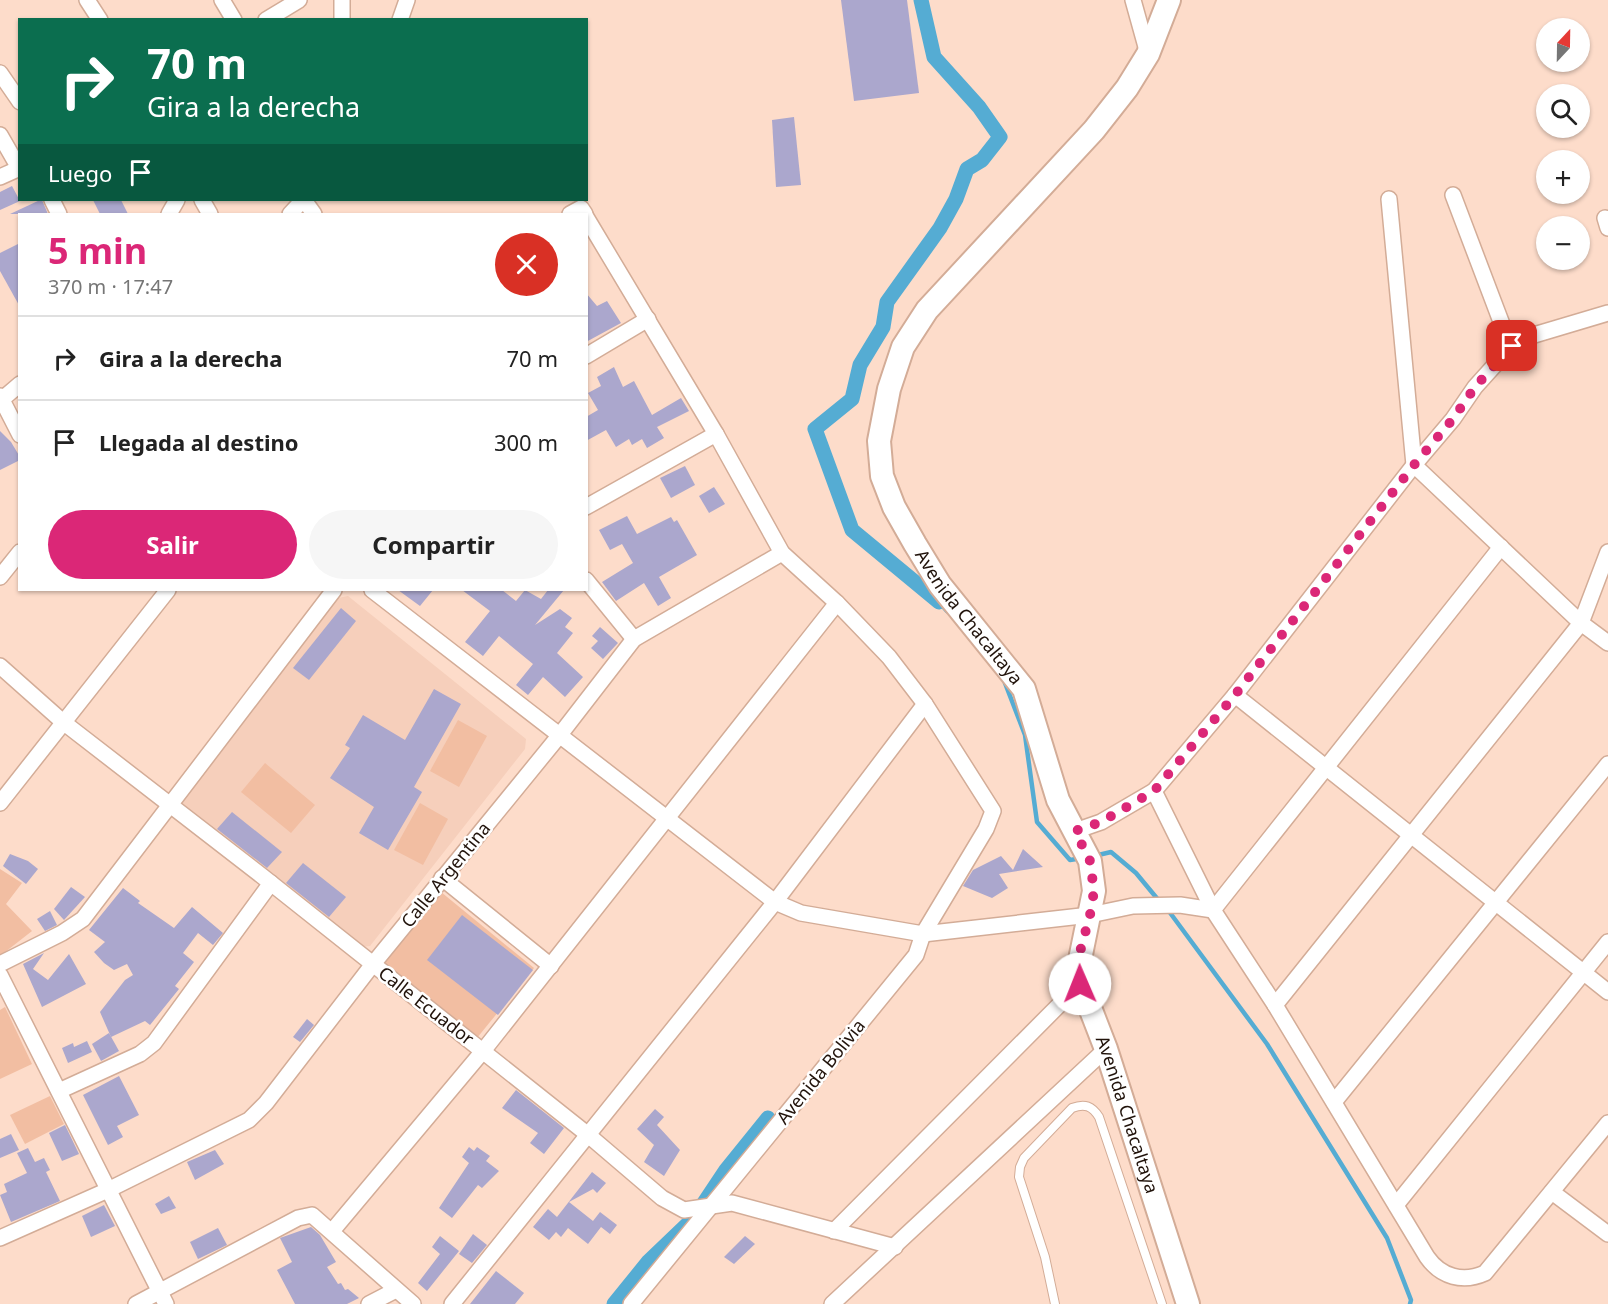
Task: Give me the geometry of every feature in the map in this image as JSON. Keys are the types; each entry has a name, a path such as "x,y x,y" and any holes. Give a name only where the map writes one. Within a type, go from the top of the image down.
{"street":[{"path":"87,0 99,18"},
{"path":"222,0 233,18"},
{"path":"269,18 299,0"},
{"path":"342,0 342,18"},
{"path":"401,18 407,0"},
{"path":"1133,0 1148,54"},
{"name":"Avenida Chacaltaya","path":"1169,0 1148,54 1127,88 1094,130 927,310 903,346 889,389 879,441 882,476 894,507 915,544 940,585 1024,689 1058,800 1090,861 1094,891 1077,963 1080,984 1106,1049 1188,1304"},
{"path":"0,73 18,99"},
{"path":"0,135 18,166"},
{"path":"0,177 18,168"},
{"path":"1454,195 1510,348"},
{"path":"1389,199 1414,465 1581,623 1608,643"},
{"path":"291,213 302,201"},
{"path":"304,201 313,213"},
{"path":"572,213 581,208 584,213"},
{"path":"452,1304 775,902 925,704 889,657 837,603 782,553 716,434 588,219"},
{"path":"1075,831 1101,822 1154,791 1235,695 1493,365 1510,348 1534,335 1608,313"},
{"path":"588,355 648,319"},
{"path":"18,386 1,399 18,431"},
{"path":"588,506 716,434"},
{"path":"1213,909 1501,547"},
{"path":"1275,1005 1581,623 1608,552"},
{"name":"Calle Argentina","path":"0,1238 108,1190 249,1120 266,1104 373,964 559,736 634,639 782,553"},
{"path":"0,577 18,554"},
{"path":"588,582 634,639"},
{"path":"0,803 167,591"},
{"path":"0,964 62,933 83,919 333,591"},
{"path":"373,591 775,902 801,913 922,934 1090,915 1133,906 1180,905 1213,909"},
{"path":"333,1230 483,1052 837,603"},
{"name":"Calle Ecuador","path":"0,666 63,722 170,803 587,1134 662,1198 684,1210 732,1203 895,1247"},
{"path":"1235,695 1326,765 1409,835 1608,992"},
{"name":"Avenida Bolivia","path":"631,1304 916,955 922,934 986,829 993,811 925,704"},
{"path":"1334,1102 1497,904 1608,764"},
{"path":"1154,791 1213,909 1275,1005 1432,1264 1447,1275 1471,1278 1485,1273 1607,1126"},
{"path":"442,878 551,966"},
{"path":"59,1091 140,1054 154,1043 271,883"},
{"path":"1396,1205 1608,942"},
{"path":"0,975 163,1299"},
{"path":"834,1231 1080,984"},
{"path":"832,1304 1106,1049"},
{"path":"1552,1192 1608,1234"},
{"path":"136,1304 163,1299 298,1218 312,1215 333,1230 413,1304"},
{"path":"369,1304 396,1290"}],"lane":[{"name":"Avenida Chacaltaya","path":"1055,1304 1045,1257 1024,1197 1020,1167 1024,1158 1072,1108 1081,1104 1092,1107 1099,1117 1162,1304"}],"shaded area":[{"path":"348,596 526,739 525,749 370,946 361,947 183,806 182,796 338,598"},
{"path":"458,720 487,736 459,787 430,771"},
{"path":"265,763 315,805 291,833 241,792"},
{"path":"420,803 448,819 423,865 394,850"},
{"path":"0,869 22,883 6,904 32,931 0,956"},
{"path":"441,892 534,968 477,1038 384,963"},
{"path":"5,1007 32,1064 0,1079 0,1010"},
{"path":"50,1096 64,1124 25,1144 10,1115"}],"building":[{"path":"841,0 907,0 919,93 854,101"},
{"path":"794,117 801,185 776,187 772,120"},
{"path":"12,186 20,201 0,210 0,192"},
{"path":"38,201 42,201 48,213 18,213 10,214"},
{"path":"94,201 122,201 128,213 100,213"},
{"path":"18,244 18,303 0,271 0,253"},
{"path":"588,295 597,306 607,301 621,323 588,341"},
{"path":"614,367 623,387 634,381 652,415 681,398 689,411 657,427 664,438 647,448 642,439 632,445 629,439 616,447 606,430 588,440 588,416 598,410 588,393 601,386 597,377"},
{"path":"0,431 11,442 18,454 18,461 0,470"},
{"path":"685,466 695,485 671,498 660,478"},
{"path":"714,487 725,504 709,513 699,496"},
{"path":"627,516 637,534 671,517 674,522 677,520 697,555 659,577 671,598 658,606 644,583 616,601 602,582 633,563 622,544 610,550 599,530"},
{"path":"399,591 432,591 420,606"},
{"path":"463,591 503,591 516,601 524,591 541,599 547,591 563,591 535,625 560,609 572,618 565,627 573,633 557,653 583,677 565,697 543,677 528,695 516,685 533,664 499,636 483,656 465,642 490,611"},
{"path":"341,608 356,621 309,680 293,668"},
{"path":"600,627 618,643 603,659 591,648 598,641 592,636"},
{"path":"434,689 461,704 414,787 422,792 388,850 359,833 374,807 330,778 350,748 345,745 363,715 405,740"},
{"path":"232,812 282,852 267,868 217,829"},
{"path":"1023,849 1043,867 999,874 1008,888 992,898 963,886 973,870 1001,856 1013,870"},
{"path":"10,854 28,861 38,869 26,884 3,866"},
{"path":"303,863 346,897 329,917 286,883"},
{"path":"71,887 85,897 64,920 54,909"},
{"path":"123,888 140,901 138,903 174,928 192,907 223,933 213,945 198,933 183,953 194,962 175,986 179,989 150,1025 145,1021 111,1037 100,1012 125,980 133,975 127,964 114,970 104,963 94,952 105,942 89,930"},
{"path":"50,911 57,925 45,931 37,919"},
{"path":"462,915 533,970 498,1015 427,960"},
{"path":"44,953 33,969 48,980 69,954 86,984 42,1007 23,964"},
{"path":"307,1019 314,1025 300,1042 293,1037"},
{"path":"109,1033 119,1051 101,1061 92,1044"},
{"path":"87,1041 92,1052 68,1063 62,1048 73,1043 74,1047"},
{"path":"119,1076 139,1115 117,1126 123,1137 108,1145 83,1095"},
{"path":"516,1090 564,1128 544,1154 530,1143 538,1133 502,1108"},
{"path":"655,1109 664,1117 657,1125 680,1150 664,1176 644,1162 654,1145 637,1129"},
{"path":"65,1125 79,1154 62,1161 49,1133"},
{"path":"11,1134 19,1150 0,1158 0,1139"},
{"path":"469,1147 474,1151 477,1147 490,1156 486,1161 499,1171 482,1188 478,1185 452,1218 439,1208 469,1163 462,1157"},
{"path":"28,1148 35,1162 44,1158 50,1170 46,1172 60,1201 11,1222 0,1195 7,1192 4,1184 27,1173 17,1153"},
{"path":"215,1150 224,1164 195,1180 187,1162"},
{"path":"592,1172 606,1183 597,1193 593,1189 569,1202 593,1221 600,1212 617,1225 610,1234 601,1227 588,1244 568,1228 561,1237 556,1232 549,1240 533,1227 548,1209 557,1217"},
{"path":"169,1196 176,1208 161,1214 155,1204"},
{"path":"104,1205 115,1226 91,1237 82,1216"},
{"path":"311,1227 320,1235 336,1262 327,1267 338,1284 341,1283 345,1290 348,1289 359,1298 347,1304 295,1304 277,1270 292,1262 280,1238"},
{"path":"218,1228 227,1245 198,1259 190,1242"},
{"path":"473,1234 487,1245 472,1263 459,1254"},
{"path":"440,1236 459,1251 427,1291 418,1283 440,1254 432,1247"},
{"path":"745,1236 755,1244 734,1264 724,1257"},
{"path":"496,1271 524,1293 515,1304 470,1304"}],"waterway":[{"path":"921,0 934,57 979,107 1000,137 982,160 967,169 956,199 940,228 887,302 883,327 860,365 852,399 815,429 852,530 939,602"},
{"path":"939,602 947,611"},
{"path":"1005,683 1025,735 1037,822 1070,860 1083,858"},
{"path":"1094,856 1111,852 1136,873 1160,902"},
{"path":"1168,910 1267,1044 1387,1238 1411,1300 1410,1304"},
{"path":"614,1304 648,1262 694,1218 726,1170 768,1118"}],"route":[{"path":"1080,984 1077,963 1094,891 1090,861 1075,831 1101,822 1154,791 1235,695 1414,465 1453,419 1475,387 1512,346"}]}
